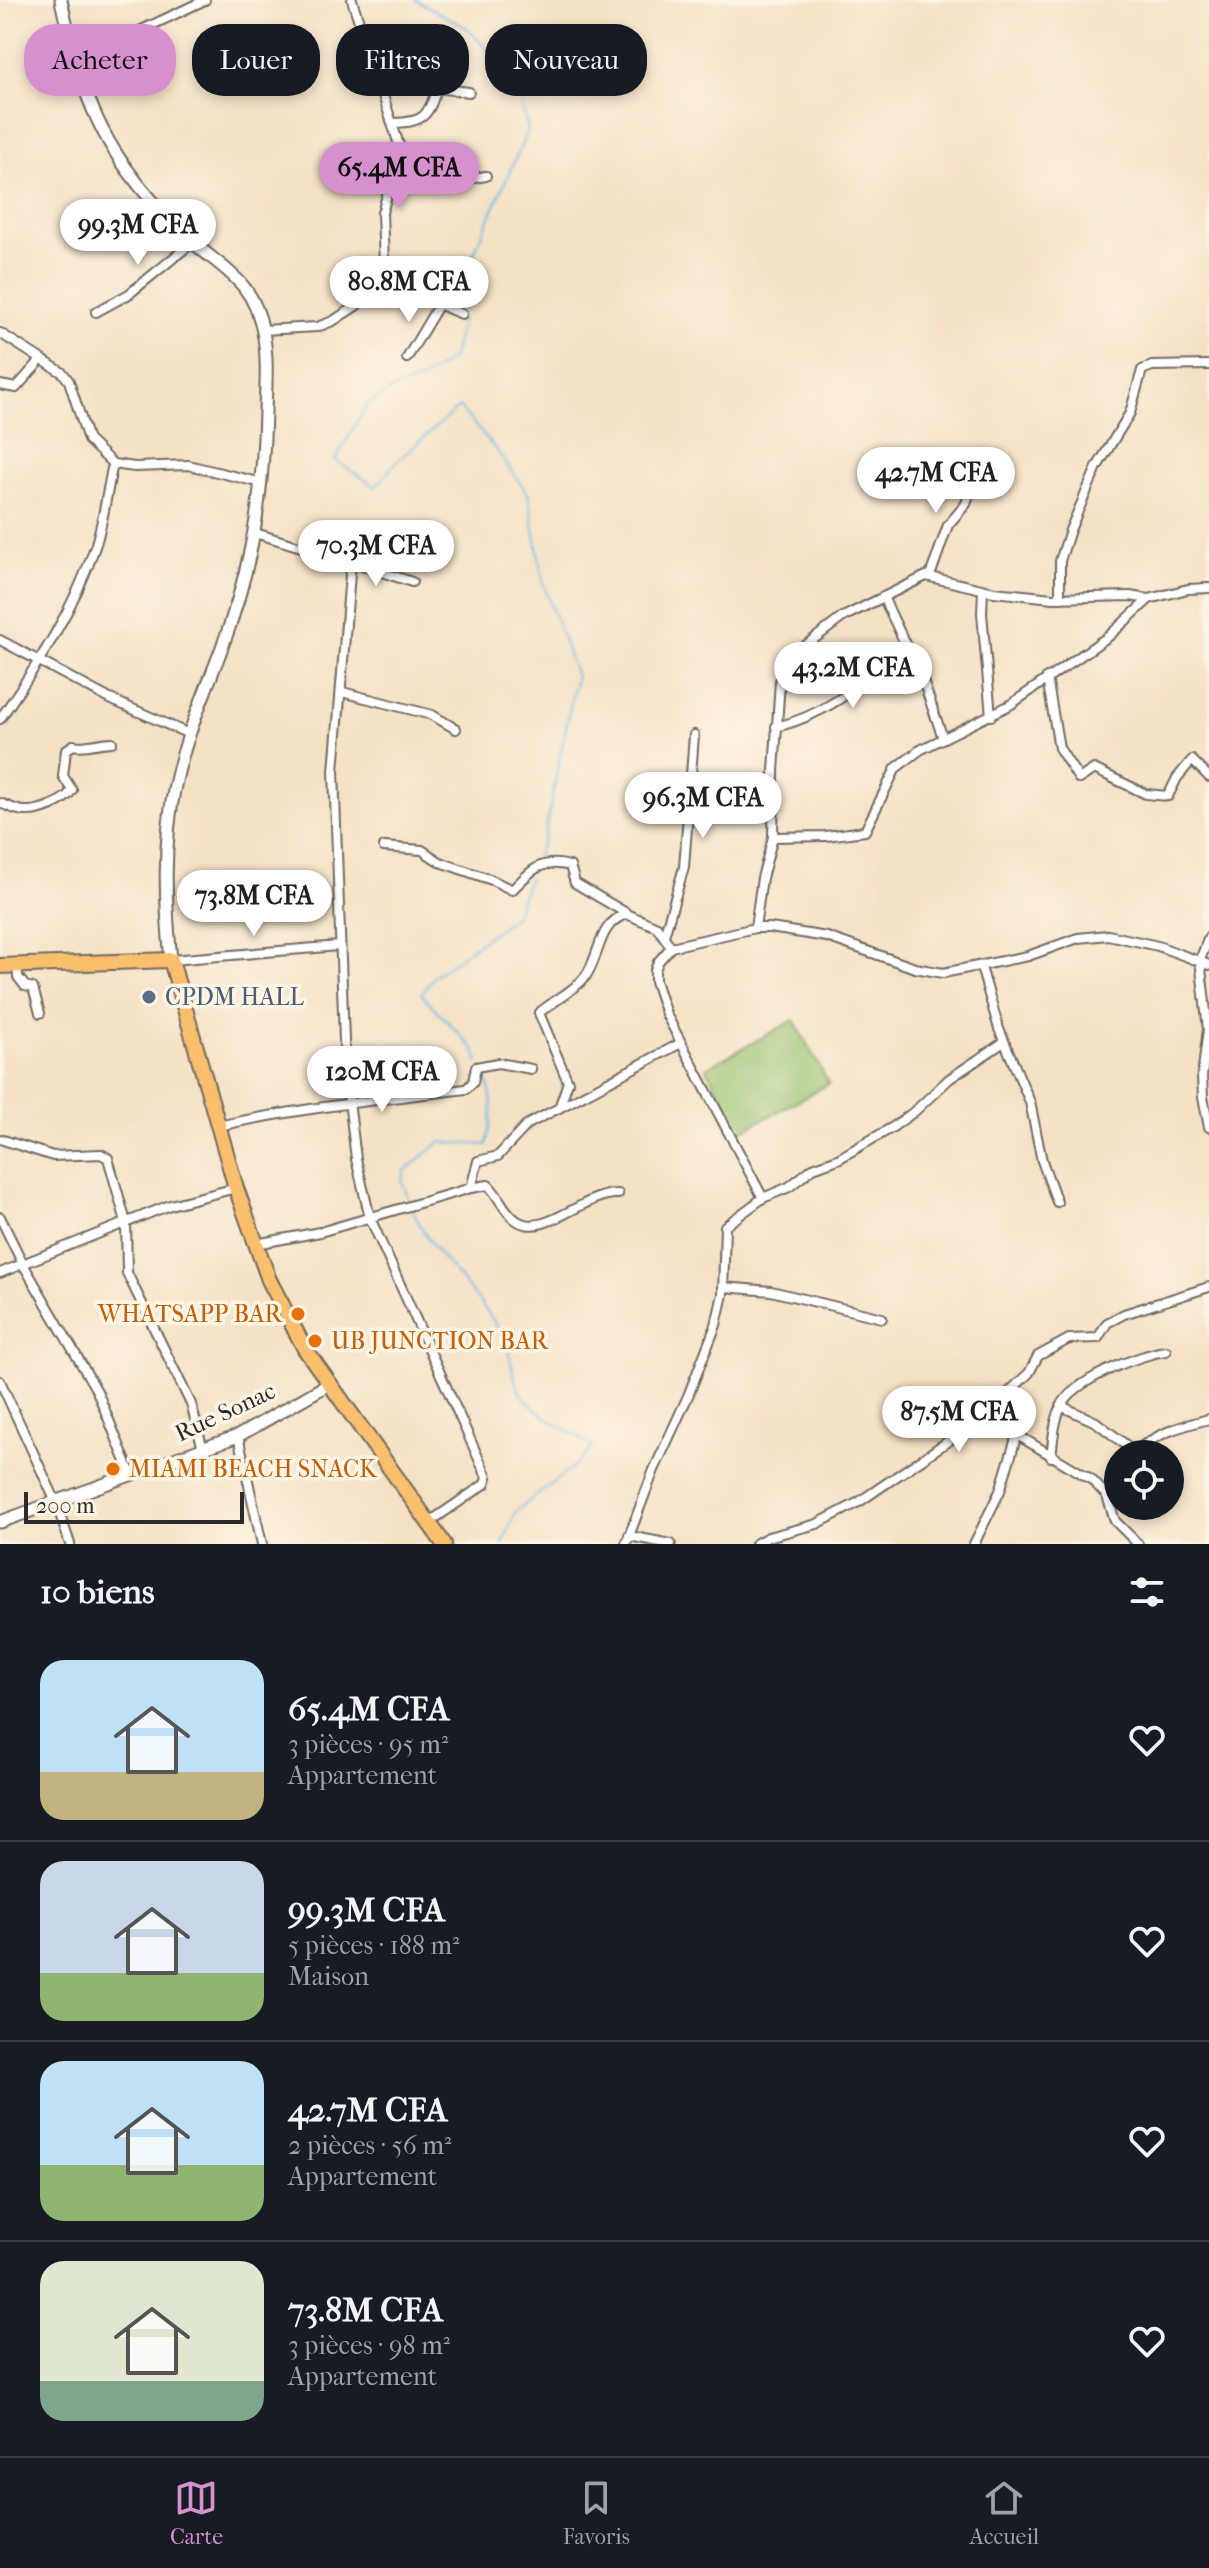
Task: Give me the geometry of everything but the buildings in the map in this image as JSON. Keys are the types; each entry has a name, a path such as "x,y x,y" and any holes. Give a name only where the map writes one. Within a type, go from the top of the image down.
{"main road":[{"path":"0,966 171,960 236,1188 286,1318 329,1384 444,1544"}],"street":[{"path":"61,0 66,24"},
{"path":"154,24 205,0"},
{"path":"263,330 317,327 333,321 356,306 381,274 385,252 382,213 400,148 352,0"},
{"path":"89,96 109,143 149,196 193,242 236,275 254,302 263,330 266,375 262,483 255,533 229,627 189,734 168,831 167,919 171,960 339,946"},
{"path":"394,123 413,122 424,117 434,96"},
{"path":"392,174 423,181 431,174 468,179 486,176"},
{"path":"96,312 129,294 193,242"},
{"path":"381,274 411,287 438,306 462,314"},
{"path":"407,358 438,306"},
{"path":"0,333 63,373 69,381 88,440 113,464 135,467 188,465 262,483"},
{"path":"0,385 16,388 41,360"},
{"path":"1060,598 1060,561 1070,530 1097,467 1130,413 1142,370 1152,366 1209,365"},
{"path":"930,576 948,525 968,497 966,462"},
{"path":"0,719 38,663 73,600 96,543 113,464"},
{"path":"255,533 412,582"},
{"path":"351,562 334,763 339,946 349,1105 356,1159 370,1218 487,1477 485,1484 428,1523"},
{"path":"755,928 762,878 773,837 780,681 789,662 843,617 920,578 930,576 983,590 1060,598 1130,596 1149,599 1188,589 1209,588"},
{"path":"983,590 982,613 991,716"},
{"path":"883,597 927,690 943,738"},
{"path":"773,837 826,836 865,831 896,768 925,746 991,716 1109,636 1149,599"},
{"path":"0,640 110,699 189,734"},
{"path":"776,727 800,722 836,703 906,648"},
{"path":"1047,678 1059,748 1079,779 1094,769 1146,794 1168,796 1177,778 1192,760 1209,777"},
{"path":"342,692 432,715 456,729"},
{"path":"664,936 684,867 694,735"},
{"path":"0,803 22,811 35,810 68,797 72,790 63,776 66,750 73,745 80,747 94,742 112,742"},
{"path":"384,847 422,850 440,862 512,890 536,867 555,862 570,866 575,883 627,914 650,923 671,947"},
{"path":"559,1108 568,1082 539,1013 585,977 605,930 620,916 627,914"},
{"path":"763,1198 666,1014 655,981 658,962 671,947 755,928 770,928 827,937 943,973 1028,956 1091,935 1108,935 1141,941 1209,965"},
{"path":"1209,937 1200,960 1209,1034 1202,1077 1209,1127"},
{"path":"17,965 18,977 25,986 33,988 40,1013"},
{"path":"981,967 1004,1042 1030,1102 1042,1161 1057,1202"},
{"path":"671,1544 628,1540 654,1470 716,1325 723,1287 725,1226 763,1198 789,1187 813,1168 838,1159 893,1127 949,1079 1004,1042"},
{"path":"471,1188 478,1161 498,1156 528,1124 681,1043"},
{"path":"218,1126 279,1112 466,1089 473,1082 476,1067 487,1064 531,1069"},
{"path":"0,1139 53,1156 105,1154 126,1222 127,1273 191,1404 203,1449"},
{"path":"256,1244 320,1232 471,1188 489,1186 507,1212 529,1225 548,1222 601,1196 618,1194"},
{"path":"0,1273 170,1205 236,1188"},
{"path":"0,1217 23,1264 97,1391 131,1474"},
{"path":"723,1287 771,1291 882,1318"},
{"path":"755,1544 768,1537 817,1524 859,1502 982,1418 1029,1373 1038,1356 1069,1339 1098,1338 1107,1323 1124,1314 1209,1287"},
{"path":"1051,1457 1061,1406 1071,1392 1142,1355 1166,1351"},
{"path":"0,1381 56,1502 70,1544"},
{"name":"Rue Sonac","path":"0,1522 238,1436 329,1384"},
{"path":"1061,1406 1096,1422 1118,1440"},
{"path":"982,1418 997,1423 1091,1479 1104,1493"},
{"path":"1154,1440 1169,1430 1209,1419"},
{"path":"974,1544 1000,1491 1017,1435"},
{"path":"238,1436 262,1544"},
{"path":"1115,1520 1138,1544"}],"green space":[{"path":"794,1020 829,1084 740,1132 706,1068"}],"waterway":[{"path":"416,0 467,28 516,80 528,130 470,262 463,311"},
{"path":"462,318 453,358 420,380 395,388 367,405 335,460 376,487 396,462 459,407 498,452 528,494 544,586 576,676 544,837 534,864"},
{"path":"479,1062 474,1049 421,994 434,976 514,917 529,878"},
{"path":"410,1202 402,1181 405,1171 440,1142 487,1145 492,1106 482,1067"},
{"path":"412,1208 432,1244 496,1326 508,1350 519,1391 547,1417 593,1446 581,1461 515,1512 503,1544"}],"place":[{"name":"CPDM HALL","path":"149,997"},
{"name":"WHATSAPP BAR","path":"298,1314"},
{"name":"UB JUNCTION BAR","path":"315,1341"},
{"name":"MIAMI BEACH SNACK","path":"113,1469"}]}
